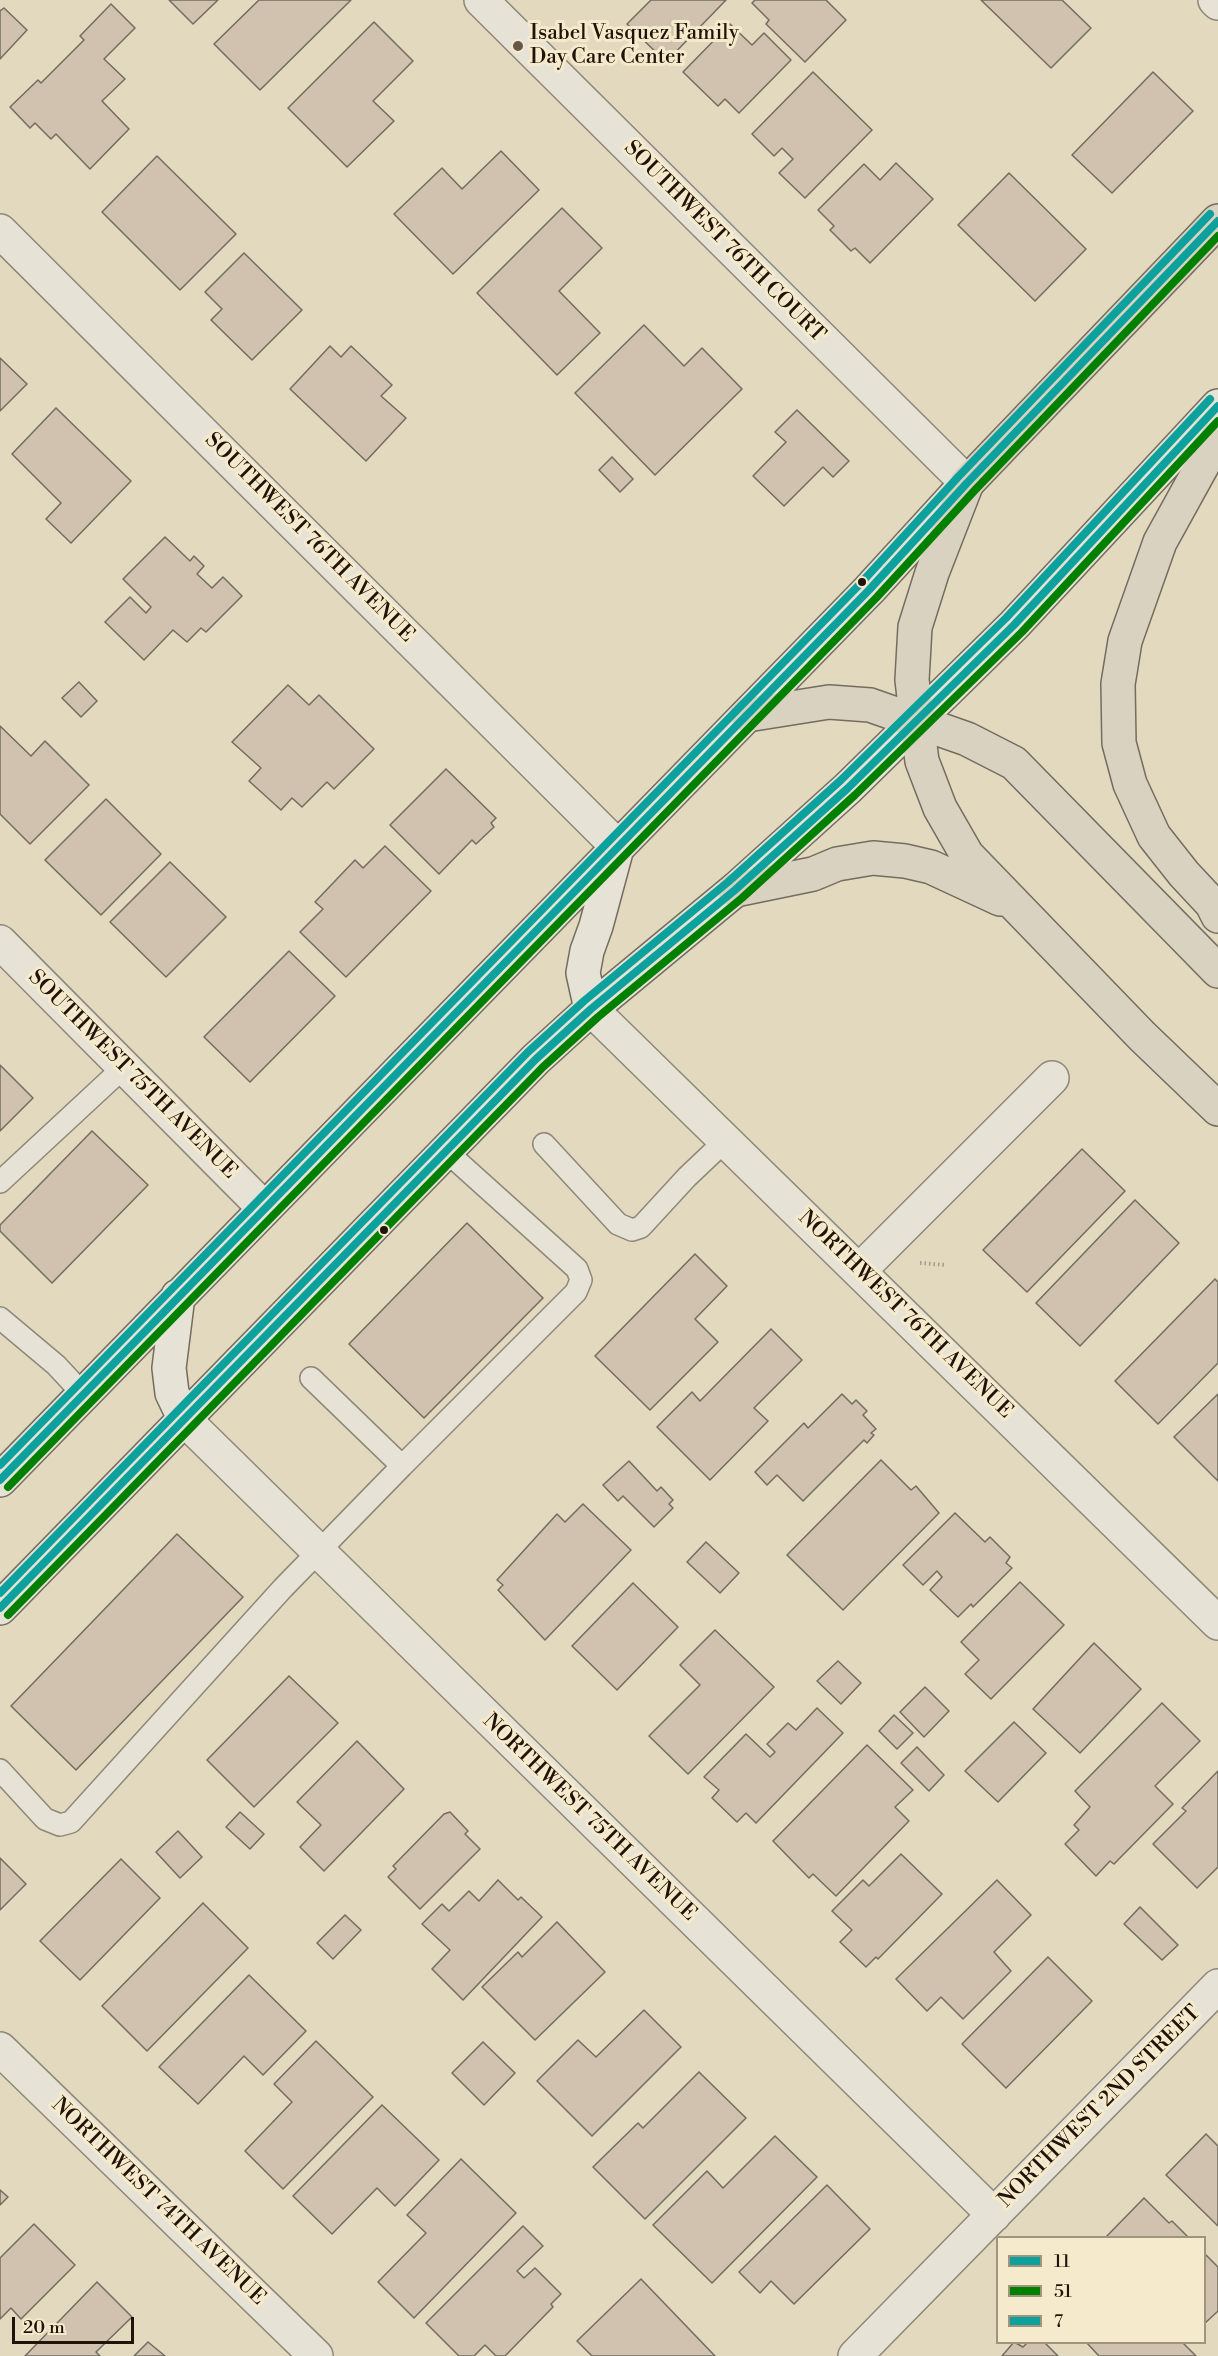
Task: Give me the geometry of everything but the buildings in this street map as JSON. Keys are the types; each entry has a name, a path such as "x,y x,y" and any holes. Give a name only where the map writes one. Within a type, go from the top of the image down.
{"main road":[{"path":"1218,221 968,483 932,573 915,627 912,680 922,760 939,808 967,855 1142,1036 1218,1109"},
{"path":"1218,437 1160,542 1140,594 1125,641 1118,684 1118,717 1119,743 1130,784 1154,836 1184,874 1212,904 1218,916"},
{"path":"747,715 829,702 870,705 967,739 1014,763 1218,971"},
{"path":"735,890 813,874 837,864 873,858 905,861 931,867 1017,907"}],"street":[{"name":"SOUTHWEST 76TH COURT","path":"482,0 968,483"},
{"name":"SOUTHWEST 76TH AVENUE","path":"0,231 617,846"},
{"path":"0,1608 536,1059 591,1009 735,890 808,826 917,722 1014,625 1218,406"},
{"path":"0,1480 869,590 968,483"},
{"path":"591,1009 583,973 586,951 596,926 617,846"},
{"name":"SOUTHWEST 75TH AVENUE","path":"0,942 264,1208"},
{"name":"NORTHWEST 76TH AVENUE","path":"591,1009 1218,1623"},
{"path":"860,1270 1052,1078"},
{"name":"NORTHWEST 75TH AVENUE","path":"178,1296 170,1368 172,1393 185,1420 994,2215"},
{"name":"NORTHWEST 2ND STREET","path":"855,2356 1218,1986"},
{"name":"NORTHWEST 74TH AVENUE","path":"0,2049 316,2356"}],"lane":[{"path":"0,1182 124,1067"},
{"path":"544,1144 618,1224 632,1230 641,1227 687,1177 726,1140"},
{"path":"0,1770 45,1819 60,1825 71,1822 317,1551 576,1292 581,1280 577,1269 447,1152"},
{"path":"0,1318 56,1365 83,1394"},
{"path":"311,1378 402,1466"}],"path":[{"path":"919,1263 946,1265"}],"transit line":[{"name":"7","path":"0,1465 861,583 959,476 1210,214"},
{"name":"11","path":"0,1480 869,590 967,483 1218,221"},
{"name":"51","path":"8,1487 877,597 975,490 1218,236"},
{"name":"7","path":"0,1593 528,1052 584,1001 728,882 841,780 1006,618 1210,399"},
{"name":"11","path":"0,1608 536,1059 591,1009 735,890 848,788 1014,625 1218,406"},
{"name":"51","path":"8,1615 543,1067 598,1017 742,898 855,795 1022,632 1218,421"}],"place":[{"name":"Isabel Vasquez Family Day Care Center","path":"518,46"}]}
